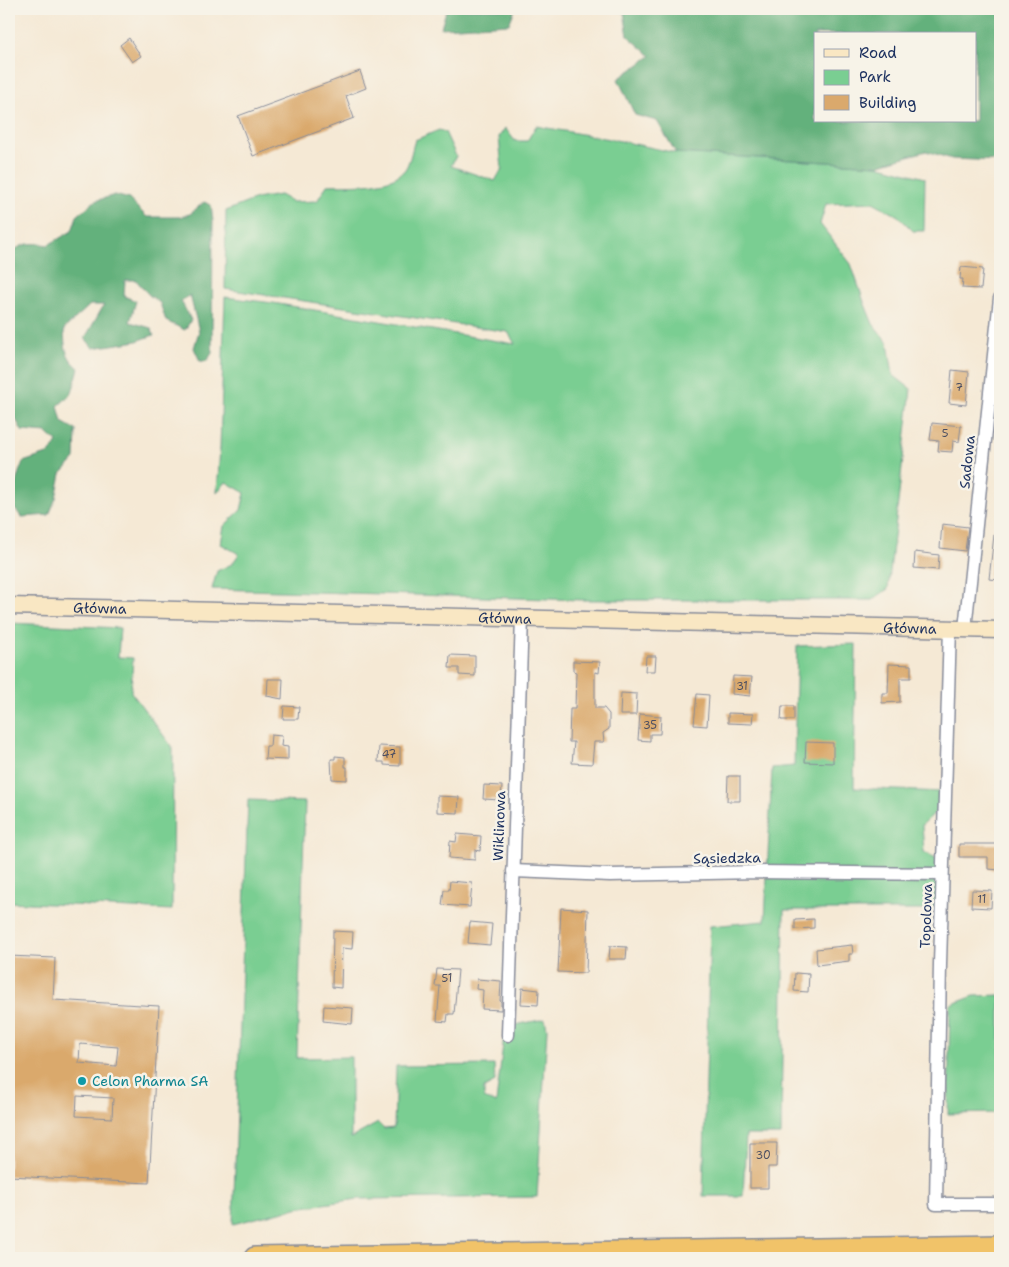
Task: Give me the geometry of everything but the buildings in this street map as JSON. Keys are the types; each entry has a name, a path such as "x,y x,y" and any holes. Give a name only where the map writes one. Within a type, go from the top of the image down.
{"highway":[{"path":"255,1258 1000,1246"}],"main road":[{"name":"Główna","path":"9,606 1000,630"}],"street":[{"name":"Sadowa","path":"958,629 1000,298"},
{"name":"Wiklinowa","path":"508,1035 522,618"},
{"name":"Topolowa","path":"958,629 942,874 936,1204 1000,1204"},
{"name":"Sąsiedzka","path":"513,871 610,875 757,872 942,874"}],"green space":[{"path":"452,9 515,9 509,24 441,28 446,11"},
{"path":"596,9 1000,9 1000,161 952,159 926,151 877,165 676,153 657,121 635,115 618,79 651,56 628,36 624,12"},
{"path":"536,126 676,153 877,165 925,178 924,231 913,231 898,216 873,202 826,204 820,224 851,264 873,324 888,343 893,375 911,389 888,589 872,600 583,600 212,589 217,571 232,564 239,554 221,544 224,526 241,510 245,493 226,482 217,493 225,297 273,303 515,344 508,332 225,289 226,211 256,199 280,195 293,202 317,201 327,185 371,183 393,178 402,173 407,166 415,140 439,130 445,132 456,156 451,166 495,181 502,169 499,137 505,128 515,141 527,141"},
{"path":"115,195 129,199 147,217 179,217 190,214 204,202 211,205 213,221 212,353 207,361 200,361 194,348 199,331 190,295 181,301 191,320 185,330 166,321 160,303 149,295 136,280 125,280 124,296 136,301 130,322 151,328 154,335 137,341 93,348 85,338 104,305 90,305 64,329 65,346 68,355 79,368 72,393 58,406 62,422 76,430 75,459 61,474 56,498 49,515 22,517 10,504 23,462 50,453 57,442 47,433 22,431 9,406 9,254 27,244 48,245 72,231 77,216 95,201"},
{"path":"9,623 120,628 118,657 133,658 131,692 173,748 172,910 9,902"},
{"path":"856,644 854,788 942,792 942,806 922,825 924,852 940,860 939,910 784,910 781,1135 746,1135 743,1196 703,1196 710,926 765,921 772,768 794,766 797,646"},
{"path":"248,800 305,802 297,1058 351,1057 351,1138 378,1123 384,1129 394,1128 396,1066 494,1065 495,1082 484,1088 484,1098 496,1103 505,1027 545,1019 547,1029 537,1197 358,1199 296,1208 233,1224"},
{"path":"1000,995 1000,1113 948,1114 950,1005 974,996"}],"place":[{"name":"Celon Pharma SA","path":"82,1081"}]}
